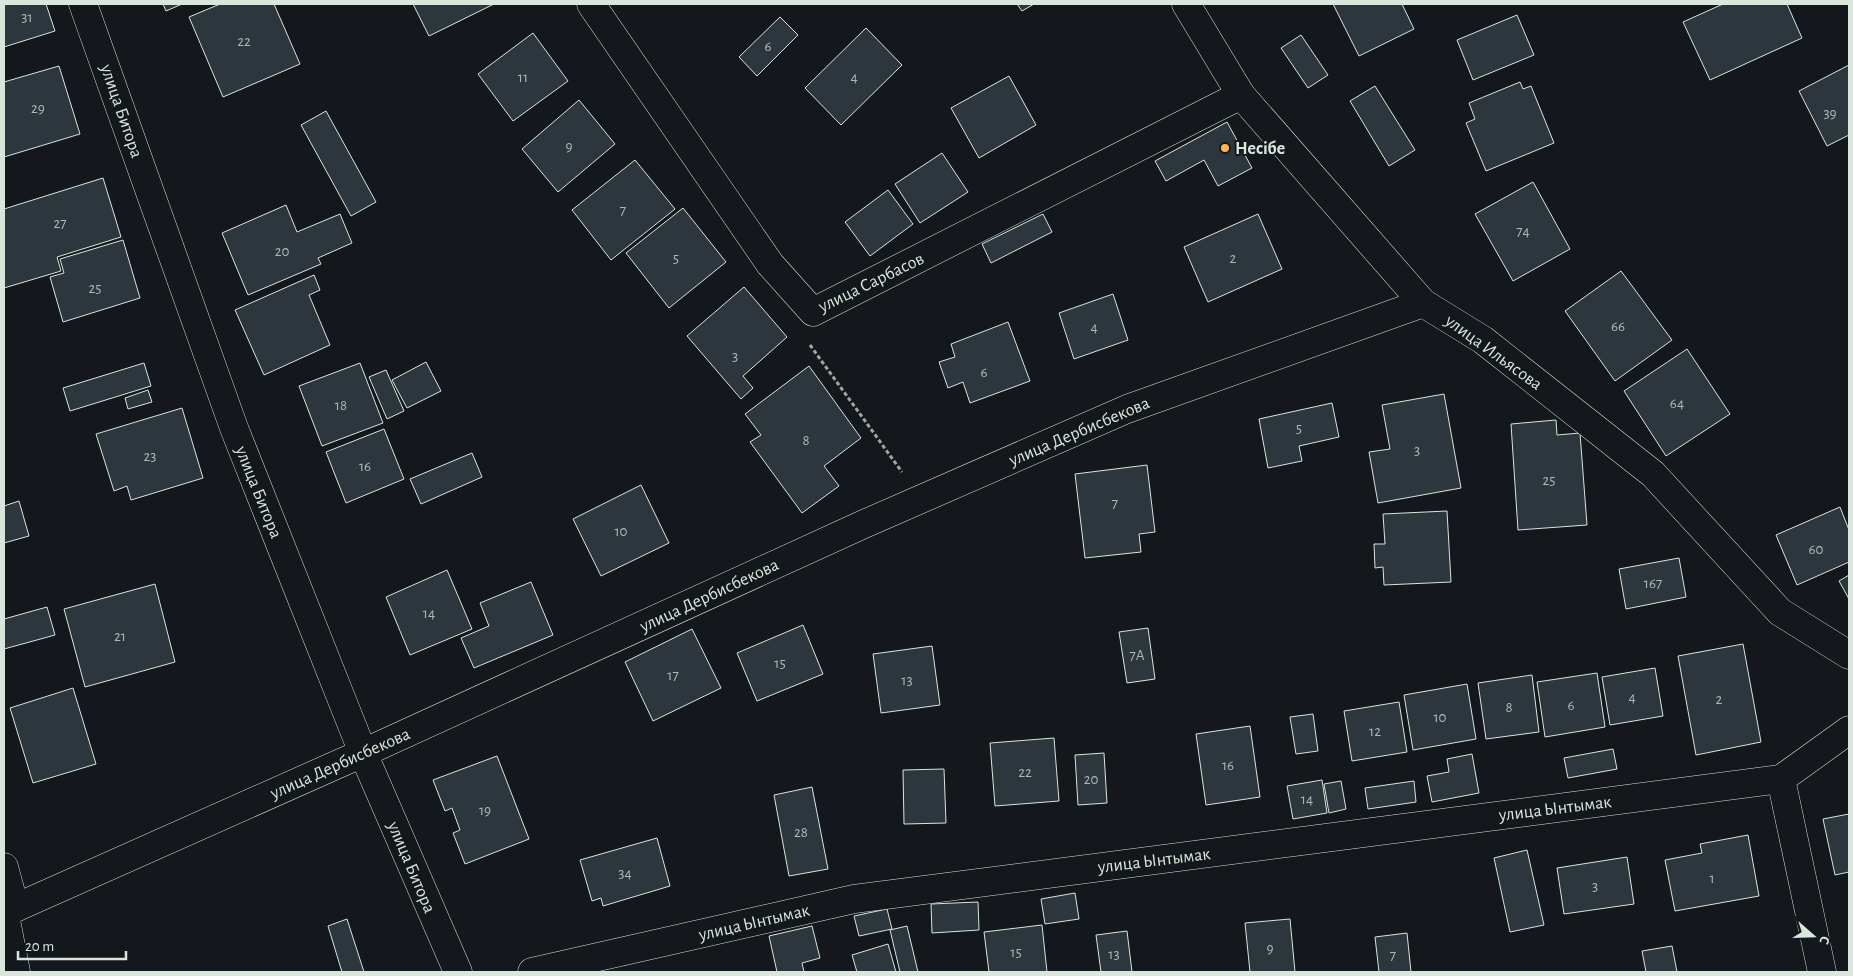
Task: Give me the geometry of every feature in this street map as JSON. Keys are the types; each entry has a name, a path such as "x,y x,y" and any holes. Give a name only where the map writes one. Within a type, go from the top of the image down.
{"street":[{"name":"улица Битора","path":"83,4 234,428 363,753 458,972"},
{"name":"улица Сарбасов","path":"591,4 770,264 813,312 1241,95"},
{"name":"улица Ильясова","path":"1186,4 1241,95 1423,302 1483,340 1654,474 1780,612 1849,655"},
{"name":"улица Дербисбекова","path":"8,909 363,753 921,498 1127,409 1423,302"},
{"path":"1822,972 1781,779 1849,730"},
{"name":"улица Ынтымак","path":"532,972 854,899 1781,779"},
{"path":"4,867 16,972"}],"path":[{"path":"813,312 802,333 921,498"}],"building":[{"path":"4,4 46,4 55,31 4,47"},
{"path":"163,4 182,4 166,11"},
{"path":"220,4 274,4 300,64 223,97 189,17"},
{"path":"413,4 494,4 429,36"},
{"path":"1017,4 1034,4 1022,11"},
{"path":"1333,4 1402,4 1414,29 1359,56"},
{"path":"1723,4 1787,4 1802,38 1710,80 1683,22"},
{"path":"1517,15 1534,55 1473,80 1457,40"},
{"path":"780,17 798,35 757,76 739,57"},
{"path":"866,28 902,65 841,125 805,88"},
{"path":"533,33 568,81 513,121 478,74"},
{"path":"1301,35 1328,75 1308,88 1281,48"},
{"path":"1849,65 1849,135 1827,146 1799,91"},
{"path":"59,66 80,134 4,157 4,82"},
{"path":"1009,76 1036,125 979,158 951,108"},
{"path":"1520,82 1523,89 1531,86 1554,143 1486,171 1466,123 1475,119 1469,103"},
{"path":"1375,86 1415,150 1389,166 1350,101"},
{"path":"579,100 615,144 558,192 522,149"},
{"path":"326,111 376,202 351,216 301,125"},
{"path":"1227,122 1252,168 1218,186 1204,160 1166,181 1155,161"},
{"path":"942,153 968,192 920,223 895,184"},
{"path":"635,160 675,209 611,260 572,210"},
{"path":"103,178 121,237 57,257 61,271 4,288 4,209"},
{"path":"1533,182 1570,249 1513,281 1475,214"},
{"path":"888,190 913,224 870,256 845,222"},
{"path":"286,205 297,232 340,214 352,243 318,258 321,264 248,295 222,233"},
{"path":"683,208 726,262 669,308 626,253"},
{"path":"1043,214 1052,232 991,263 982,244"},
{"path":"1258,214 1282,269 1208,302 1184,247"},
{"path":"123,240 140,298 63,322 50,277 64,273 60,259"},
{"path":"1621,271 1672,340 1615,381 1565,311"},
{"path":"314,275 320,290 309,295 330,345 264,375 235,310"},
{"path":"744,287 787,337 743,376 753,388 741,399 687,336"},
{"path":"1113,294 1128,340 1074,359 1059,313"},
{"path":"1008,322 1030,381 970,403 963,382 948,388 939,362 955,357 951,344"},
{"path":"1687,349 1730,414 1666,456 1624,391"},
{"path":"426,362 441,391 407,408 392,380"},
{"path":"144,363 151,386 70,411 63,388"},
{"path":"360,363 383,423 322,446 299,386"},
{"path":"809,366 861,438 824,466 839,486 802,513 750,442 761,435 745,414"},
{"path":"386,370 404,411 387,419 369,377"},
{"path":"148,390 152,402 128,409 125,398"},
{"path":"1444,394 1461,488 1378,503 1369,452 1390,449 1382,405"},
{"path":"1332,403 1339,437 1299,446 1302,461 1268,468 1259,419"},
{"path":"182,408 203,478 131,500 127,486 114,491 96,434"},
{"path":"1556,420 1557,435 1580,433 1587,525 1518,530 1511,424"},
{"path":"384,429 404,479 346,503 326,452"},
{"path":"472,453 482,477 421,504 410,479"},
{"path":"1147,465 1155,532 1139,534 1141,552 1085,558 1075,474"},
{"path":"641,485 669,543 601,576 573,519"},
{"path":"19,501 29,536 4,543 4,506"},
{"path":"1840,507 1849,530 1849,562 1797,585 1776,535"},
{"path":"1447,511 1451,582 1384,585 1383,567 1375,568 1374,544 1385,544 1383,514"},
{"path":"1679,558 1686,597 1626,609 1619,569"},
{"path":"447,570 472,629 410,655 386,597"},
{"path":"1849,575 1849,599 1839,581"},
{"path":"531,582 553,635 474,668 461,638 489,626 480,603"},
{"path":"155,584 175,662 85,687 64,609"},
{"path":"47,607 55,635 4,649 4,619"},
{"path":"803,625 823,674 757,701 737,653"},
{"path":"1148,628 1155,679 1127,683 1119,632"},
{"path":"692,629 721,688 653,721 625,662"},
{"path":"1743,644 1761,742 1696,755 1678,656"},
{"path":"932,646 940,705 881,713 873,654"},
{"path":"1655,668 1663,716 1610,725 1602,677"},
{"path":"1597,673 1605,727 1545,737 1537,682"},
{"path":"1532,675 1539,732 1486,739 1478,683"},
{"path":"1467,684 1476,739 1413,750 1404,695"},
{"path":"73,688 96,764 33,783 10,708"},
{"path":"1399,702 1407,752 1352,761 1344,711"},
{"path":"1313,714 1318,751 1296,754 1290,717"},
{"path":"1250,726 1260,797 1206,805 1196,734"},
{"path":"1054,738 1059,801 995,806 990,743"},
{"path":"1613,749 1617,769 1568,778 1564,758"},
{"path":"1104,753 1107,803 1078,805 1075,755"},
{"path":"1472,754 1479,793 1432,802 1427,776 1449,772 1447,759"},
{"path":"497,756 529,839 465,864 453,833 460,830 452,808 445,811 433,780"},
{"path":"944,769 946,823 904,824 903,770"},
{"path":"1322,780 1327,813 1293,819 1287,786"},
{"path":"1341,781 1346,809 1329,813 1324,784"},
{"path":"1414,781 1416,802 1368,809 1365,788"},
{"path":"812,787 828,869 789,876 774,795"},
{"path":"1849,814 1849,872 1835,875 1823,819"},
{"path":"1748,835 1759,896 1675,911 1665,860 1702,853 1700,844"},
{"path":"657,838 670,886 603,906 601,898 592,901 580,860"},
{"path":"1527,850 1544,925 1510,932 1494,858"},
{"path":"1627,857 1634,904 1564,914 1557,868"},
{"path":"1075,893 1079,919 1045,924 1041,899"},
{"path":"978,902 979,930 932,933 931,904"},
{"path":"887,909 892,929 859,936 854,916"},
{"path":"347,919 364,972 342,972 328,926"},
{"path":"1290,919 1295,972 1250,972 1245,923"},
{"path":"1042,925 1047,972 989,972 984,932"},
{"path":"812,926 820,958 802,963 804,972 777,972 769,936"},
{"path":"907,926 918,972 900,972 890,930"},
{"path":"1127,931 1132,972 1101,972 1096,935"},
{"path":"1407,933 1411,972 1379,972 1375,937"},
{"path":"888,944 896,972 857,972 852,955"},
{"path":"1672,946 1677,972 1646,972 1642,951"}],"place":[{"name":"Несібе","path":"1225,148"}]}
